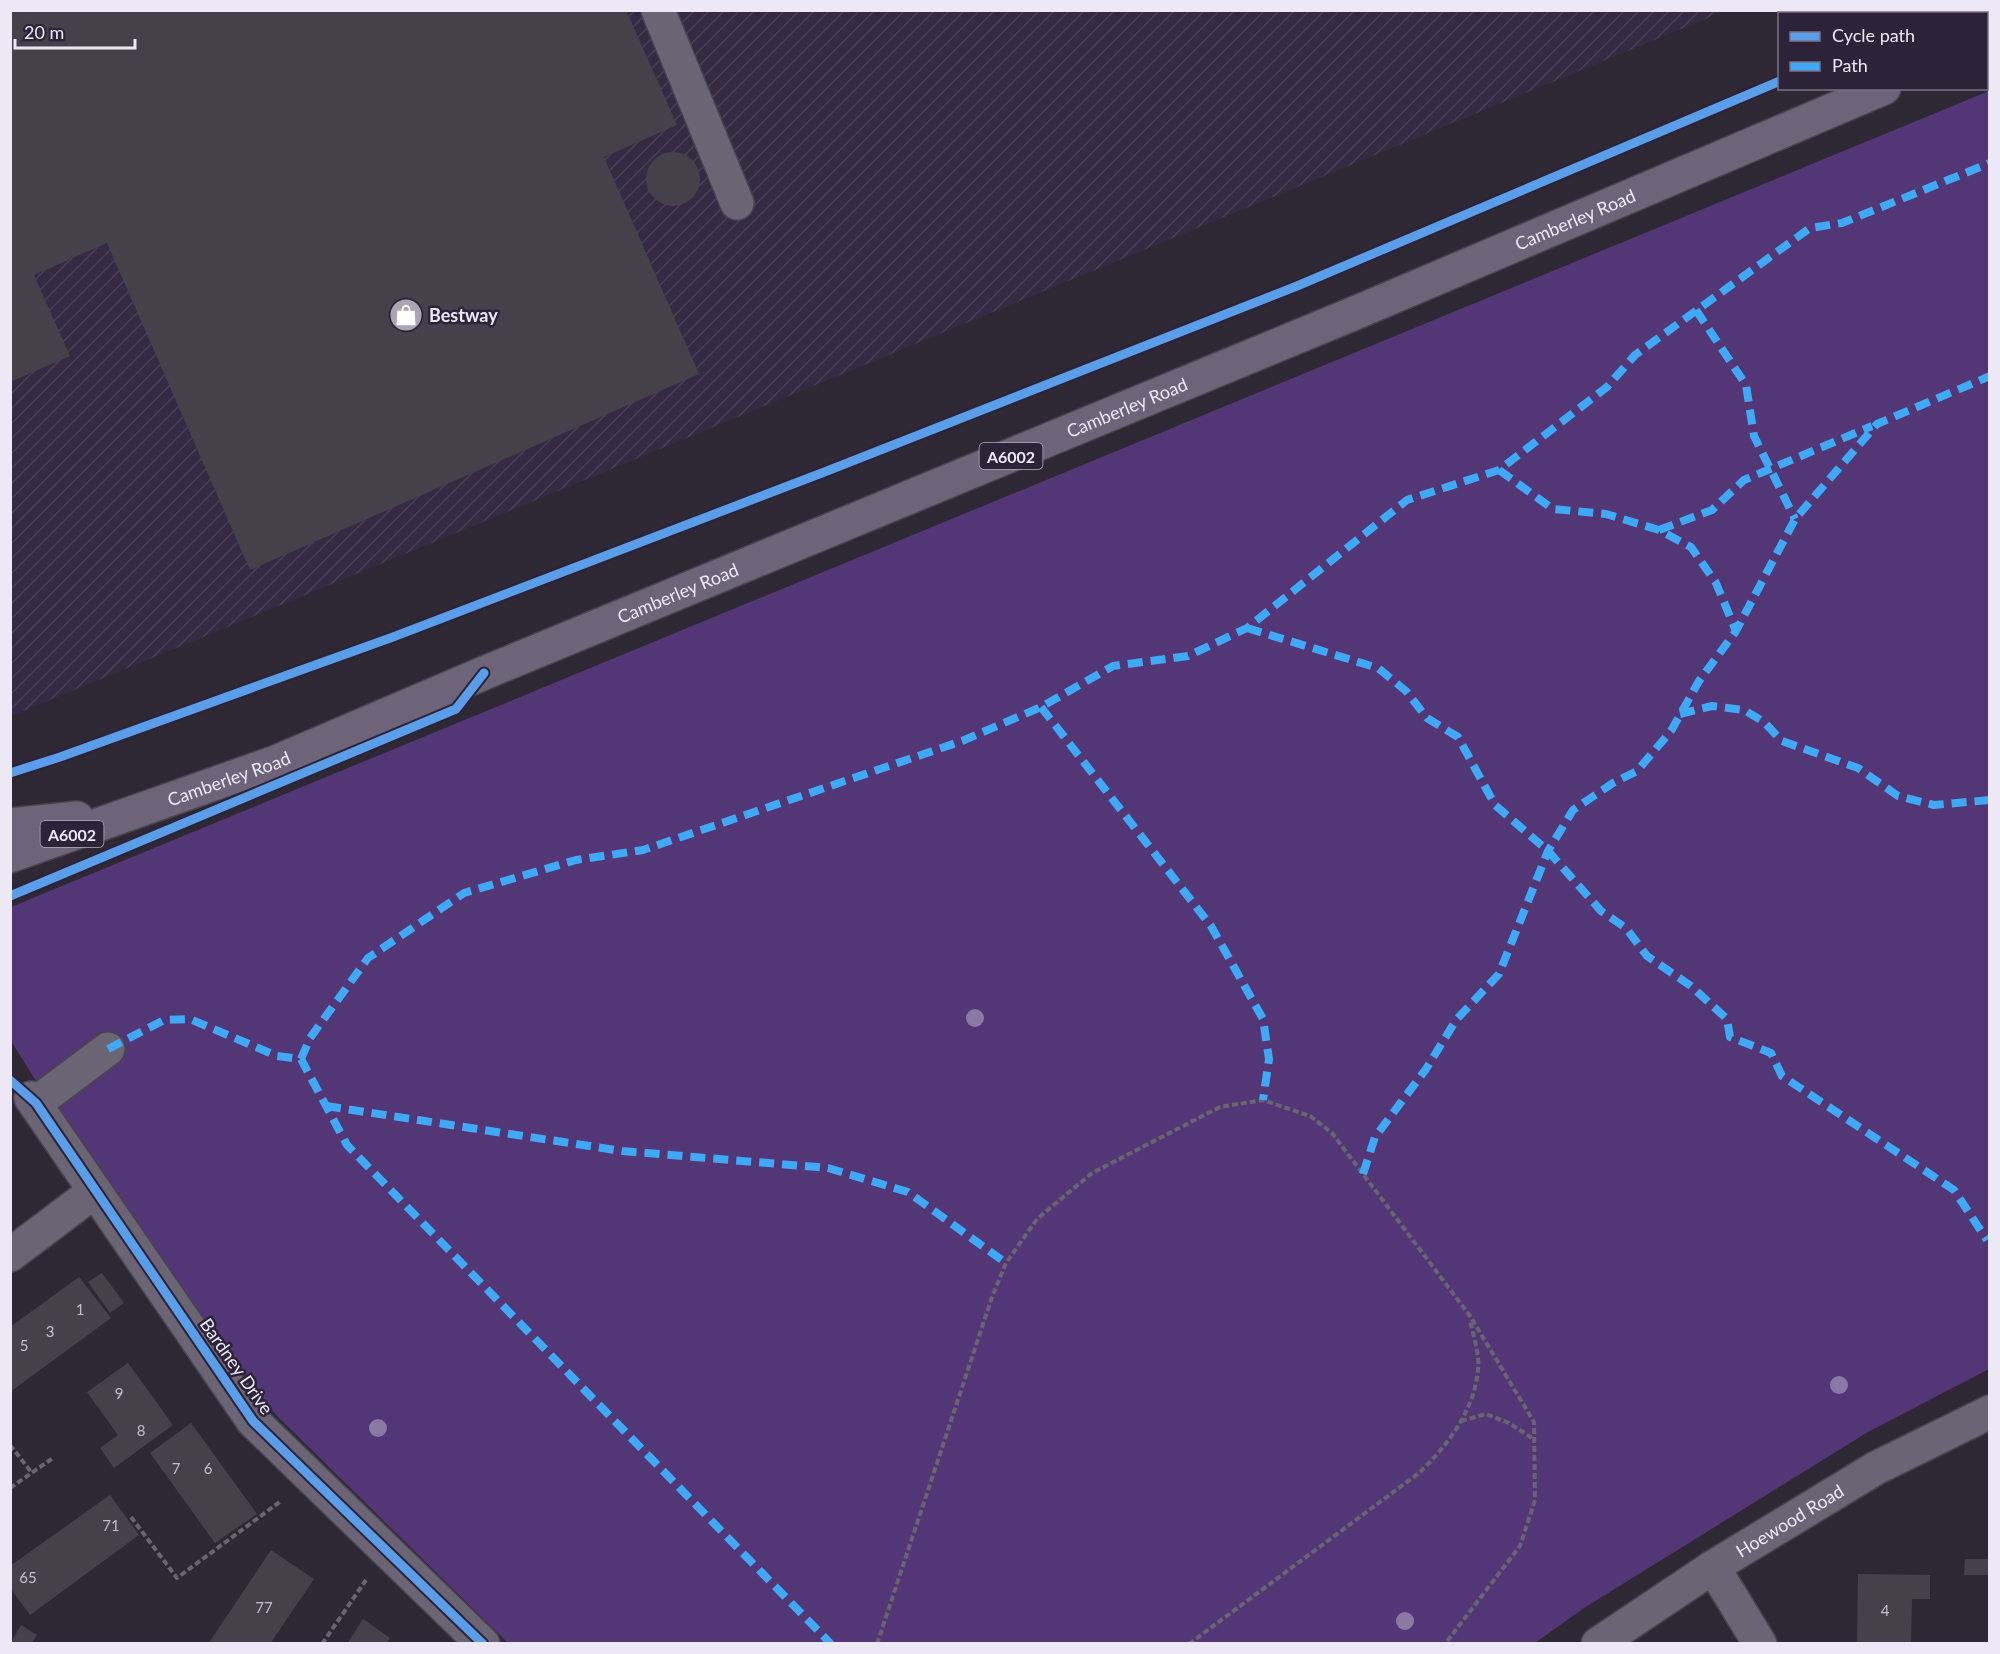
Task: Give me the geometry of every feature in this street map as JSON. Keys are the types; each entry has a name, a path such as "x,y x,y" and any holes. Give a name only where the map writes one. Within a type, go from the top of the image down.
{"main road":[{"name":"Camberley Road","path":"10,855 276,762 1354,313 1879,90"},
{"name":"Camberley Road","path":"10,825 134,811"}],"street":[{"path":"658,10 737,203"},
{"name":"Bardney Drive","path":"108,1049 34,1101 253,1421 483,1644"},
{"path":"10,1255 95,1191"},
{"name":"Hoewood Road","path":"1598,1644 1713,1567 1876,1468 1989,1412"},
{"path":"1713,1567 1760,1644"}],"path":[{"path":"877,1644 992,1297 1006,1263 1037,1219 1092,1173 1220,1107 1263,1100 1310,1116 1332,1133 1470,1316 1534,1422 1535,1500 1520,1546 1445,1644"},
{"path":"1190,1644 1419,1473 1441,1451 1461,1421 1474,1393 1479,1368 1470,1316"},
{"path":"1461,1421 1486,1414 1509,1423 1535,1440"},
{"path":"10,1445 32,1473"},
{"path":"10,1488 53,1458"},
{"path":"131,1517 177,1578 312,1478"},
{"path":"322,1644 386,1550"}],"shaded area":[{"path":"11,11 1725,11 11,716"},
{"path":"1989,91 1989,1369 1868,1432 1584,1608 1535,1643 508,1643 276,1415 106,1193 11,1041 11,907"}],"building":[{"name":"Bestway","path":"10,10 626,10 677,125 604,157 699,374 250,570 107,243 34,275 70,356 10,382"},
{"path":"668,152 678,152 688,156 696,164 700,179 696,194 688,202 678,206 668,206 658,202 650,194 646,184 646,174 650,164 658,156"},
{"path":"102,1273 124,1303 110,1313 88,1282"},
{"path":"79,1277 111,1318 10,1392 10,1327"},
{"path":"128,1363 173,1425 114,1468 100,1448 118,1435 87,1392"},
{"path":"191,1423 257,1514 215,1543 150,1453"},
{"path":"110,1495 139,1535 30,1615 10,1588 10,1566"},
{"path":"271,1550 314,1579 270,1644 208,1644"},
{"path":"1965,1559 1988,1559 1988,1575 1964,1575"},
{"path":"1858,1574 1930,1575 1930,1599 1912,1599 1911,1644 1857,1644"},
{"path":"363,1619 390,1638 386,1644 347,1644"},
{"path":"21,1625 37,1635 31,1644 11,1642"}],"marked path":[{"path":"301,1059 310,1038 368,958 464,893 576,860 643,850 962,741 1041,707 1113,666 1188,656 1247,628 1407,500 1499,470 1607,387 1635,355 1810,228 1842,223 1990,163"},
{"path":"1696,310 1746,385 1754,436 1795,519"},
{"path":"1363,1174 1375,1137 1426,1069 1456,1020 1499,974 1548,851 1573,810 1613,783 1637,771 1671,731 1699,681 1736,631 1795,519 1877,424 1990,376"},
{"path":"1659,530 1712,510 1744,480 1872,426"},
{"path":"1499,470 1553,509 1606,514 1659,530 1691,547 1716,583 1736,631"},
{"path":"1247,628 1378,668 1406,691 1427,718 1458,737 1495,805 1548,851 1601,911 1626,928 1647,956 1691,986 1727,1019 1730,1037 1771,1053 1782,1076 1954,1190 1987,1240"},
{"path":"1680,714 1712,706 1744,710 1764,722 1782,741 1858,768 1898,796 1934,805 1990,800"},
{"path":"1041,707 1211,926 1263,1019 1269,1059 1263,1100"},
{"path":"108,1049 164,1020 190,1019 277,1056 301,1059 347,1145 831,1644"},
{"path":"326,1106 622,1151 828,1168 908,1192 1006,1263"}],"cycle path":[{"path":"10,773 393,637 827,471 1297,286 1778,82"},
{"path":"10,896 456,709 484,673"},
{"path":"10,1080 36,1103 253,1421 483,1644"}],"place":[{"name":"Bestway","path":"406,315"}]}
